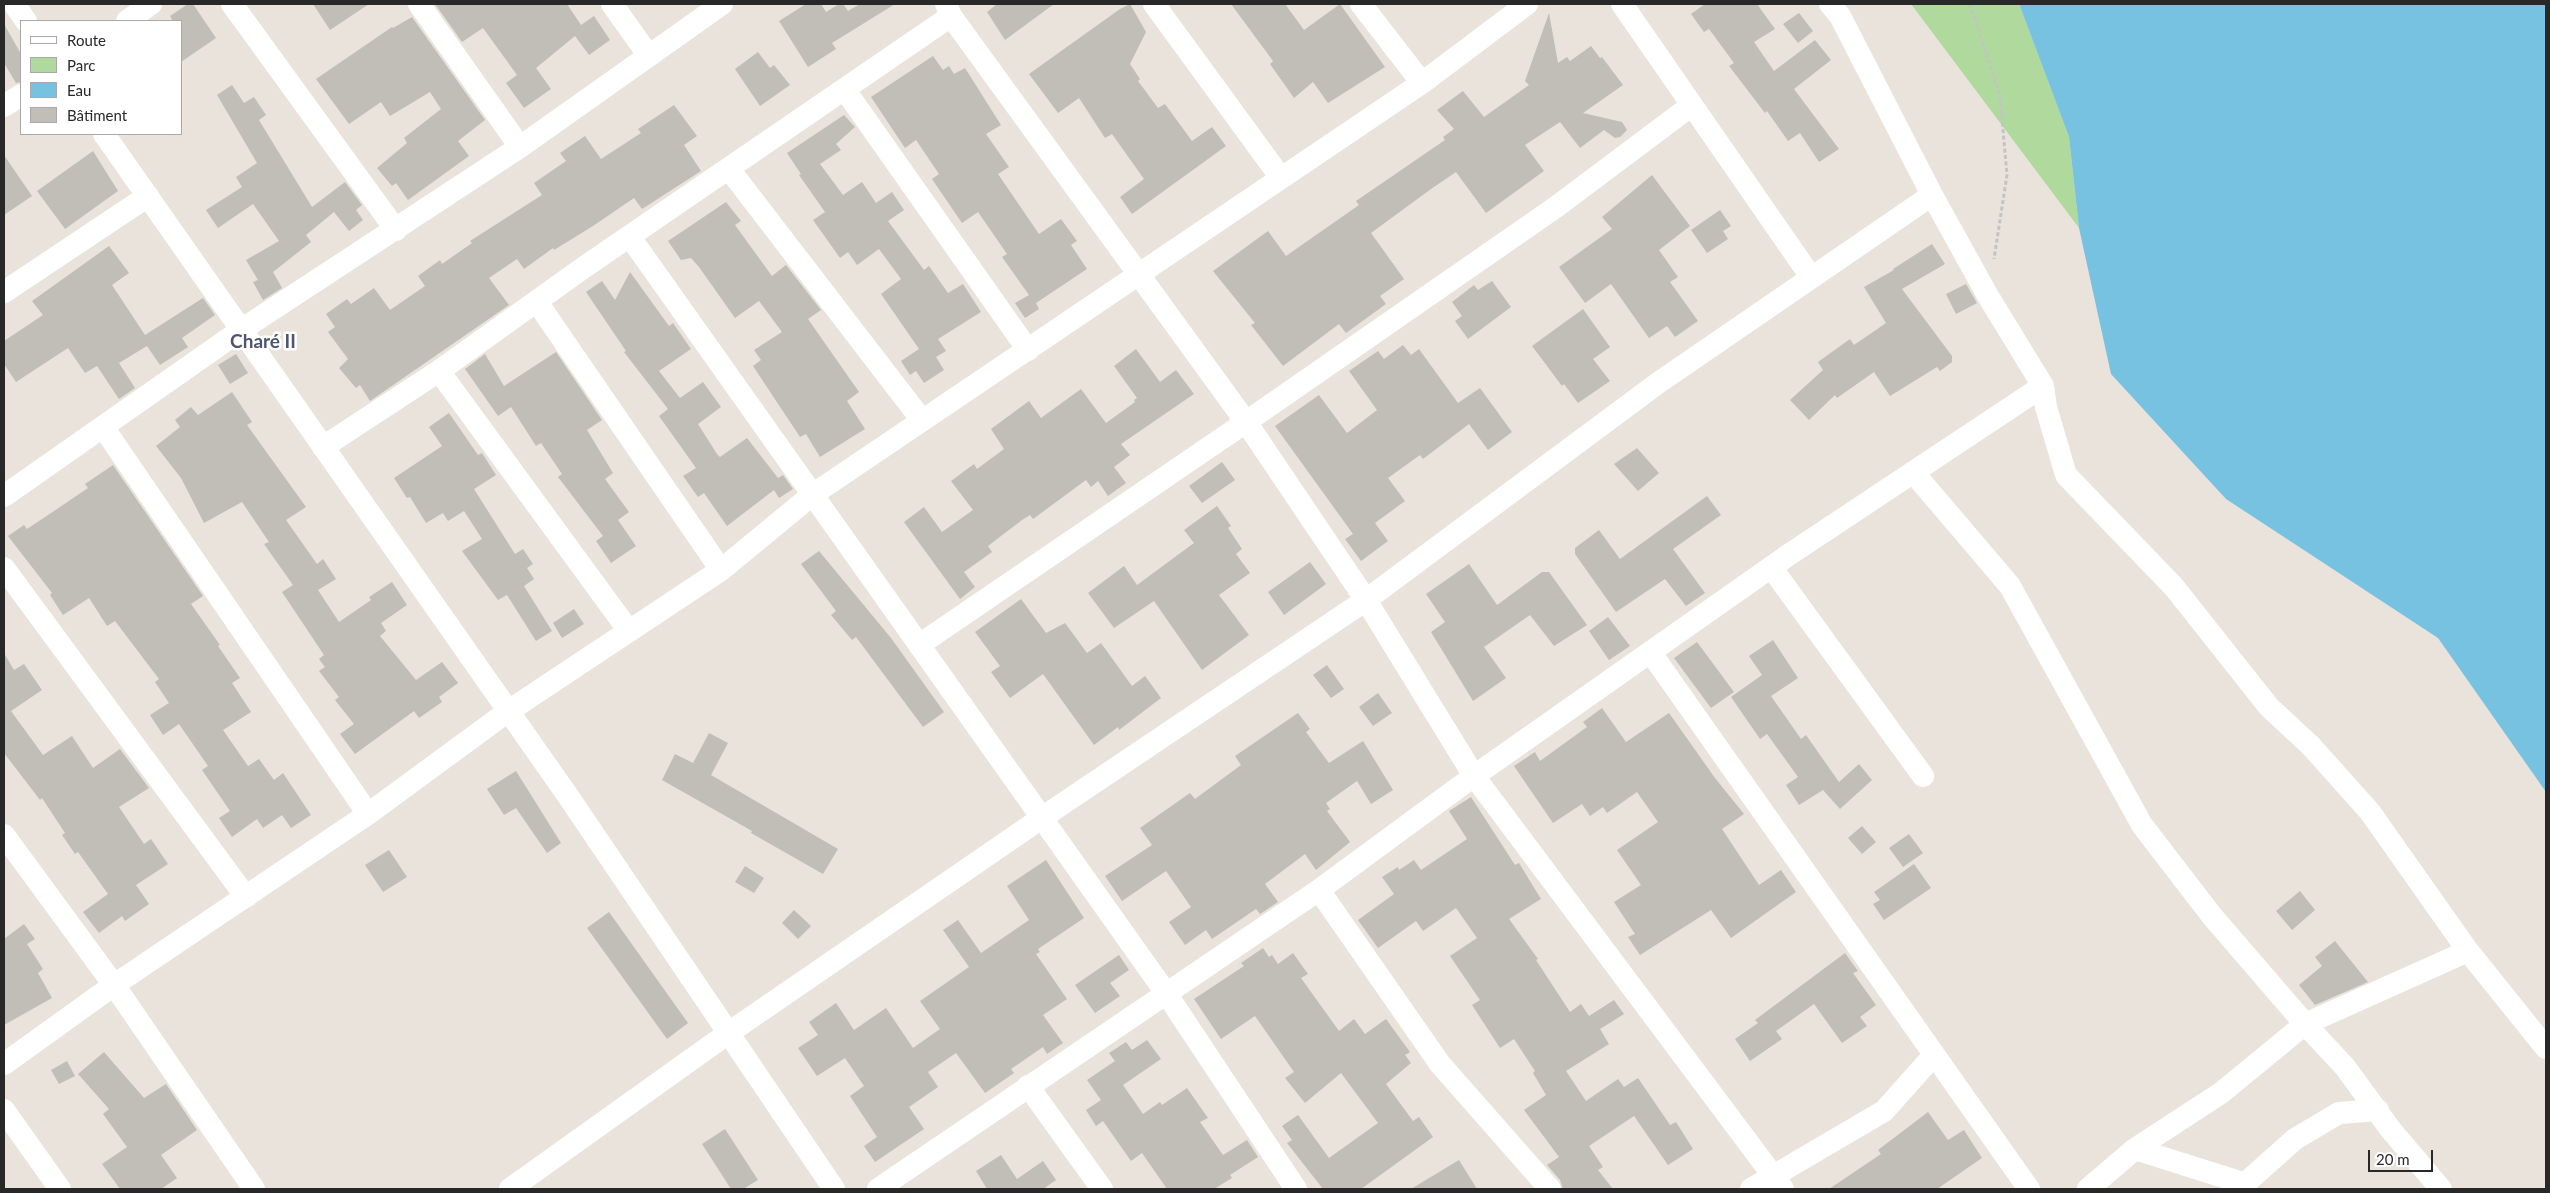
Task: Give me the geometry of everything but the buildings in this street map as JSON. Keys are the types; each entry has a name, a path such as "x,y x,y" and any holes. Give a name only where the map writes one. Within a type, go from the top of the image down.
{"street":[{"path":"14,4 25,20"},
{"path":"128,20 151,4"},
{"path":"232,4 396,230"},
{"path":"419,4 520,147"},
{"path":"612,4 649,56"},
{"path":"4,496 241,330 520,147 722,4"},
{"path":"1154,4 1282,178"},
{"path":"1361,4 1422,83"},
{"path":"4,1064 114,985 368,814 507,712 721,570 812,494 1422,83 1527,4"},
{"path":"1622,4 1810,277"},
{"path":"1830,4 1840,16 1932,195 1988,296 2043,386 2046,407 2066,475 2174,587 2269,706 2311,746 2370,812 2468,951 2546,1048"},
{"path":"323,447 439,371 845,90 948,10 1246,422 1366,600 1474,776 1779,1183"},
{"path":"845,90 1028,350"},
{"path":"4,106 20,95"},
{"path":"919,645 1246,422 1556,207 1692,105"},
{"path":"105,135 507,712 568,796 727,1034 834,1189"},
{"path":"729,169 921,419"},
{"path":"510,1189 727,1034 1043,817 1366,600 1658,383 1932,195"},
{"path":"4,292 148,196"},
{"path":"630,237 1043,817 1166,993 1296,1189"},
{"path":"537,302 721,570"},
{"path":"439,371 629,631"},
{"path":"878,1189 1319,890 1474,776 1771,567 2043,386"},
{"path":"103,426 368,814"},
{"path":"1913,472 2010,586 2142,825 2212,916 2305,1024 2346,1067 2392,1130 2442,1189"},
{"path":"1771,567 1923,776"},
{"path":"4,568 246,897"},
{"path":"1651,653 1933,1056 2029,1189"},
{"path":"4,835 114,985 254,1189"},
{"path":"1319,890 1440,1064 1550,1189"},
{"path":"2088,1189 2135,1149 2221,1093 2305,1024 2468,951"},
{"path":"1752,1189 1779,1183 1884,1110 1933,1056"},
{"path":"1028,1086 1102,1189"},
{"path":"4,1110 60,1189"},
{"path":"2135,1149 2242,1187 2295,1139 2339,1113 2378,1110"}],"path":[{"path":"1970,4 2000,96 2008,175 1988,296"}],"green space":[{"path":"1911,4 2019,4 2069,137 2079,228"}],"water":[{"path":"2019,4 2546,4 2546,792 2438,638 2226,499 2111,374 2079,228 2069,137"}],"district":[{"name":"Charé II","path":"263,342"}]}
